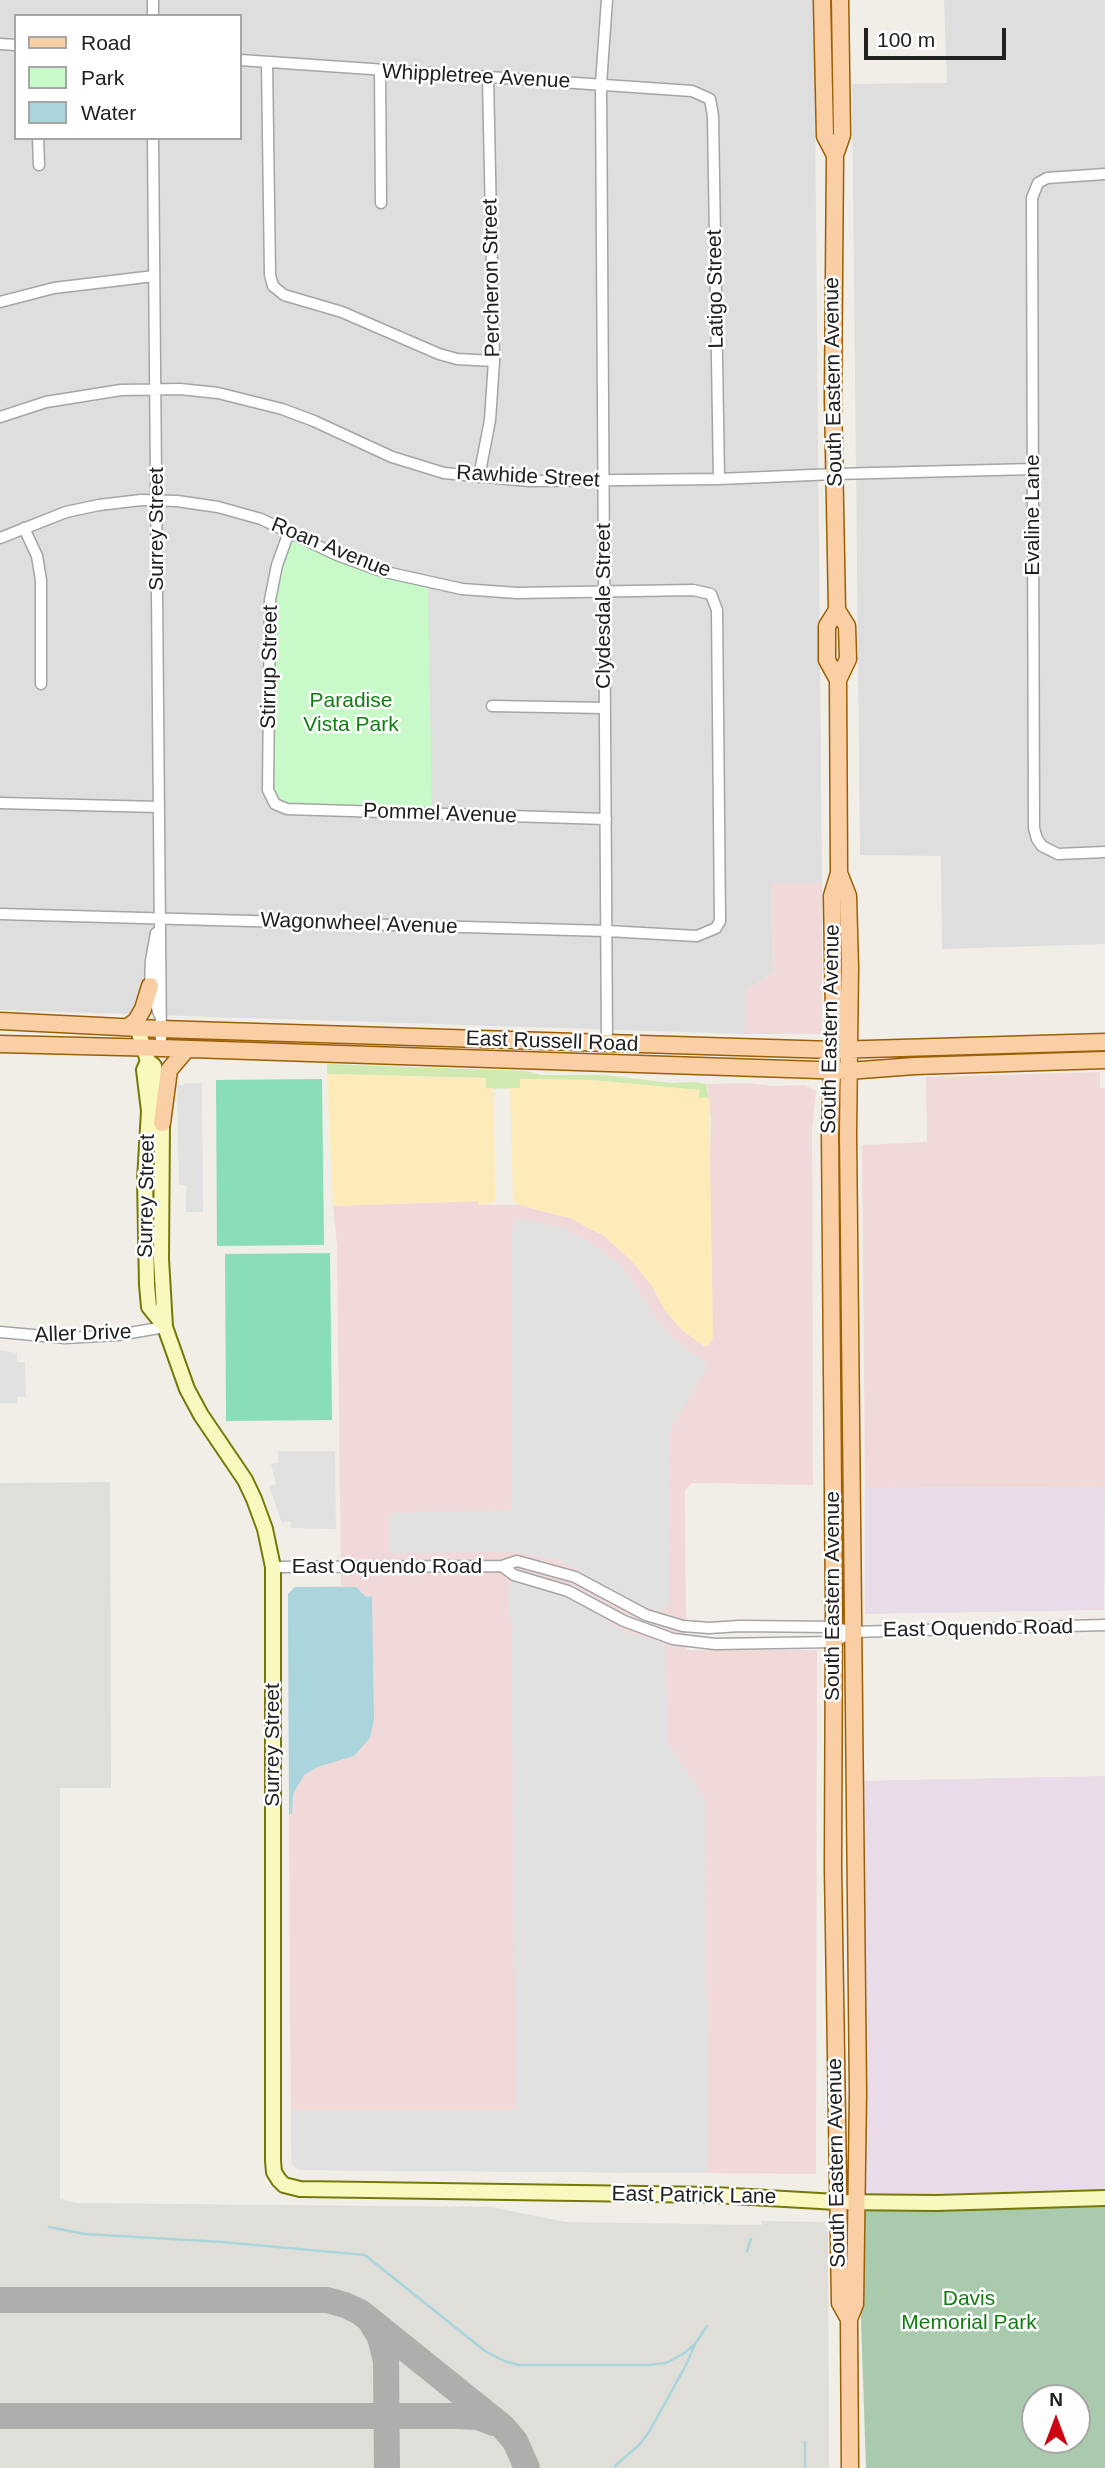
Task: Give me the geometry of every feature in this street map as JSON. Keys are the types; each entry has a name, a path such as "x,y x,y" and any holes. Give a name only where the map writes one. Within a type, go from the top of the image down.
{"main road":[{"name":"South Eastern Avenue","path":"822,0 825,136 835,155"},
{"name":"South Eastern Avenue","path":"840,0 842,135 835,155 833,399 837,610 827,626 827,660 838,680 839,873 849,896 850,967 840,1070 849,1359 858,2081 855,2304 849,2319 850,2468"},
{"path":"133,1027 143,1009 150,986"},
{"name":"East Russell Road","path":"0,1021 133,1027 160,1022 501,1041 841,1050 1105,1042"},
{"path":"500,1059 501,1041"},
{"path":"1087,1043 1087,1060"},
{"name":"East Russell Road","path":"0,1044 146,1054 161,1048 840,1070 1105,1060"},
{"path":"162,1123 169,1070 187,1049"},
{"name":"South Eastern Avenue","path":"840,1070 830,1134 833,1881 840,2303 849,2319"},
{"path":"831,1364 849,1359"}],"street":[{"name":"Clydesdale Street","path":"607,0 601,84 607,1044"},
{"name":"Whippletree Avenue","path":"242,60 692,91 710,99"},
{"path":"267,63 272,286 284,295 342,312 439,354 457,359 494,361"},
{"path":"380,71 381,203"},
{"name":"Percheron Street","path":"479,477 490,420 494,361 488,78"},
{"name":"Latigo Street","path":"710,99 713,116 719,479"},
{"path":"38,140 39,165"},
{"name":"Surrey Street","path":"153,140 161,1048"},
{"name":"Evaline Lane","path":"1105,174 1046,178 1038,183 1032,198 1034,828 1042,846 1058,853 1105,852"},
{"path":"0,302 54,288 154,276"},
{"name":"Rawhide Street","path":"0,417 81,395 156,388 218,393 251,400 314,421 392,457 444,473 530,481 719,479 1033,469"},
{"name":"Roan Avenue","path":"0,538 66,512 99,505 157,500 218,507 261,519 337,555 409,579 462,589 517,593 694,590 711,594 717,610 720,921 716,928"},
{"path":"24,528 37,556 41,580 41,684"},
{"name":"Stirrup Street","path":"275,804 268,790 270,610 277,565 289,532"},
{"path":"492,706 604,708"},
{"path":"0,803 159,807"},
{"name":"Pommel Avenue","path":"275,804 287,809 606,819"},
{"name":"Wagonwheel Avenue","path":"0,914 607,931 697,936 716,928"},
{"name":"Surrey Street","path":"159,919 150,961 150,986 160,1022"},
{"name":"Surrey Street","path":"133,1027 154,1066 162,1123 161,1259 165,1327 187,1389 250,1490 265,1529 272,1567 273,2161 274,2172 284,2185"},
{"name":"Surrey Street","path":"146,1054 144,1070 149,1111 145,1180 147,1285 149,1307 165,1327"},
{"path":"149,1144 152,1155 152,1194 161,1203"},
{"name":"Aller Drive","path":"0,1332 37,1337 88,1337 144,1332 165,1327"},
{"name":"East Oquendo Road","path":"272,1567 502,1566 517,1560 550,1568 593,1585 646,1615 683,1626 834,1634"},
{"name":"East Oquendo Road","path":"502,1566 514,1575 568,1591 624,1620 673,1639 715,1644 852,1632 1105,1625"},
{"name":"East Patrick Lane","path":"284,2185 300,2189 715,2195 837,2202 936,2203 1105,2198"}],"shaded area":[{"path":"0,0 814,0 822,883 771,884 773,973 745,991 745,1034 0,1010"},
{"path":"944,0 1105,0 1105,944 942,949 941,856 860,855 852,84 947,83"},
{"path":"771,883 822,883 822,1034 745,1034 745,991 773,973"},
{"path":"1100,1072 1100,1088 1105,1088 1105,1487 865,1488 862,1145 927,1142 926,1077"},
{"path":"202,1083 203,1212 186,1212 186,1185 179,1185 177,1085"},
{"path":"748,1083 771,1086 805,1085 816,1091 812,1129 813,1485 692,1483 685,1490 686,1650 817,1650 816,2174 298,2170 291,2163 288,1594 295,1587 341,1586 337,1245 333,1206 478,1201 479,1205 519,1205 570,1218 604,1236 631,1260 681,1329 704,1346 711,1121 706,1084"},
{"path":"515,1219 532,1220 563,1228 598,1248 624,1269 661,1325 674,1339 706,1360 707,1367 670,1430 669,1604 662,1612 646,1607 552,1559 513,1552 390,1553 389,1513 511,1510 512,1233"},
{"path":"0,1350 17,1353 17,1362 25,1362 26,1397 17,1397 17,1403 0,1403"},
{"path":"278,1451 335,1451 336,1529 291,1528 290,1521 282,1523 269,1486 276,1484 271,1464 278,1463"},
{"path":"110,1482 111,1788 60,1788 60,2199 76,2203 491,2207 566,2222 761,2225 762,2221 824,2222 828,2230 829,2468 0,2468 0,1483"},
{"path":"1105,1487 1104,1610 865,1614 865,1488"},
{"path":"513,1582 564,1595 625,1632 665,1644 668,1743 705,1799 708,2173 298,2170 291,2163 291,2110 516,2110 511,1628 508,1587"},
{"path":"1105,1776 1105,2198 857,2202 854,1781"}],"green space":[{"name":"Paradise Vista Park","path":"294,535 428,584 432,815 283,809 272,799 271,626 278,574"},
{"path":"327,1064 526,1071 540,1075 605,1075 670,1083 695,1082 706,1084 709,1098 699,1098 698,1090 590,1080 520,1079 520,1088 486,1089 486,1078 327,1074"},
{"path":"322,1079 324,1245 217,1246 216,1080"},
{"path":"330,1253 332,1420 226,1421 225,1254"},
{"name":"Davis Memorial Park","path":"1105,2198 1105,2468 866,2468 857,2202"}],"sand":[{"path":"327,1074 486,1078 486,1088 494,1088 495,1201 478,1205 478,1201 333,1206"},
{"path":"520,1079 590,1080 699,1090 699,1098 709,1098 713,1338 708,1346 704,1346 681,1329 631,1260 604,1236 570,1218 519,1205 513,1201 510,1088 520,1088"}],"water":[{"path":"295,1587 356,1587 366,1597 372,1596 374,1720 370,1738 354,1756 317,1767 304,1775 293,1794 292,1814 289,1814 288,1594"}],"waterway":[{"path":"49,2227 85,2234 222,2242 365,2255 485,2351 519,2365 666,2363 695,2344"},
{"path":"747,2251 751,2239"},
{"path":"615,2466 639,2445 649,2432 707,2326"},
{"path":"805,2442 805,2468"}],"taxiway":[{"path":"0,2300 327,2300 345,2305 360,2312 503,2427 515,2441 527,2468"},
{"path":"372,2324 380,2337 386,2361 387,2468"},
{"path":"0,2416 459,2416 478,2417 494,2423"}]}
